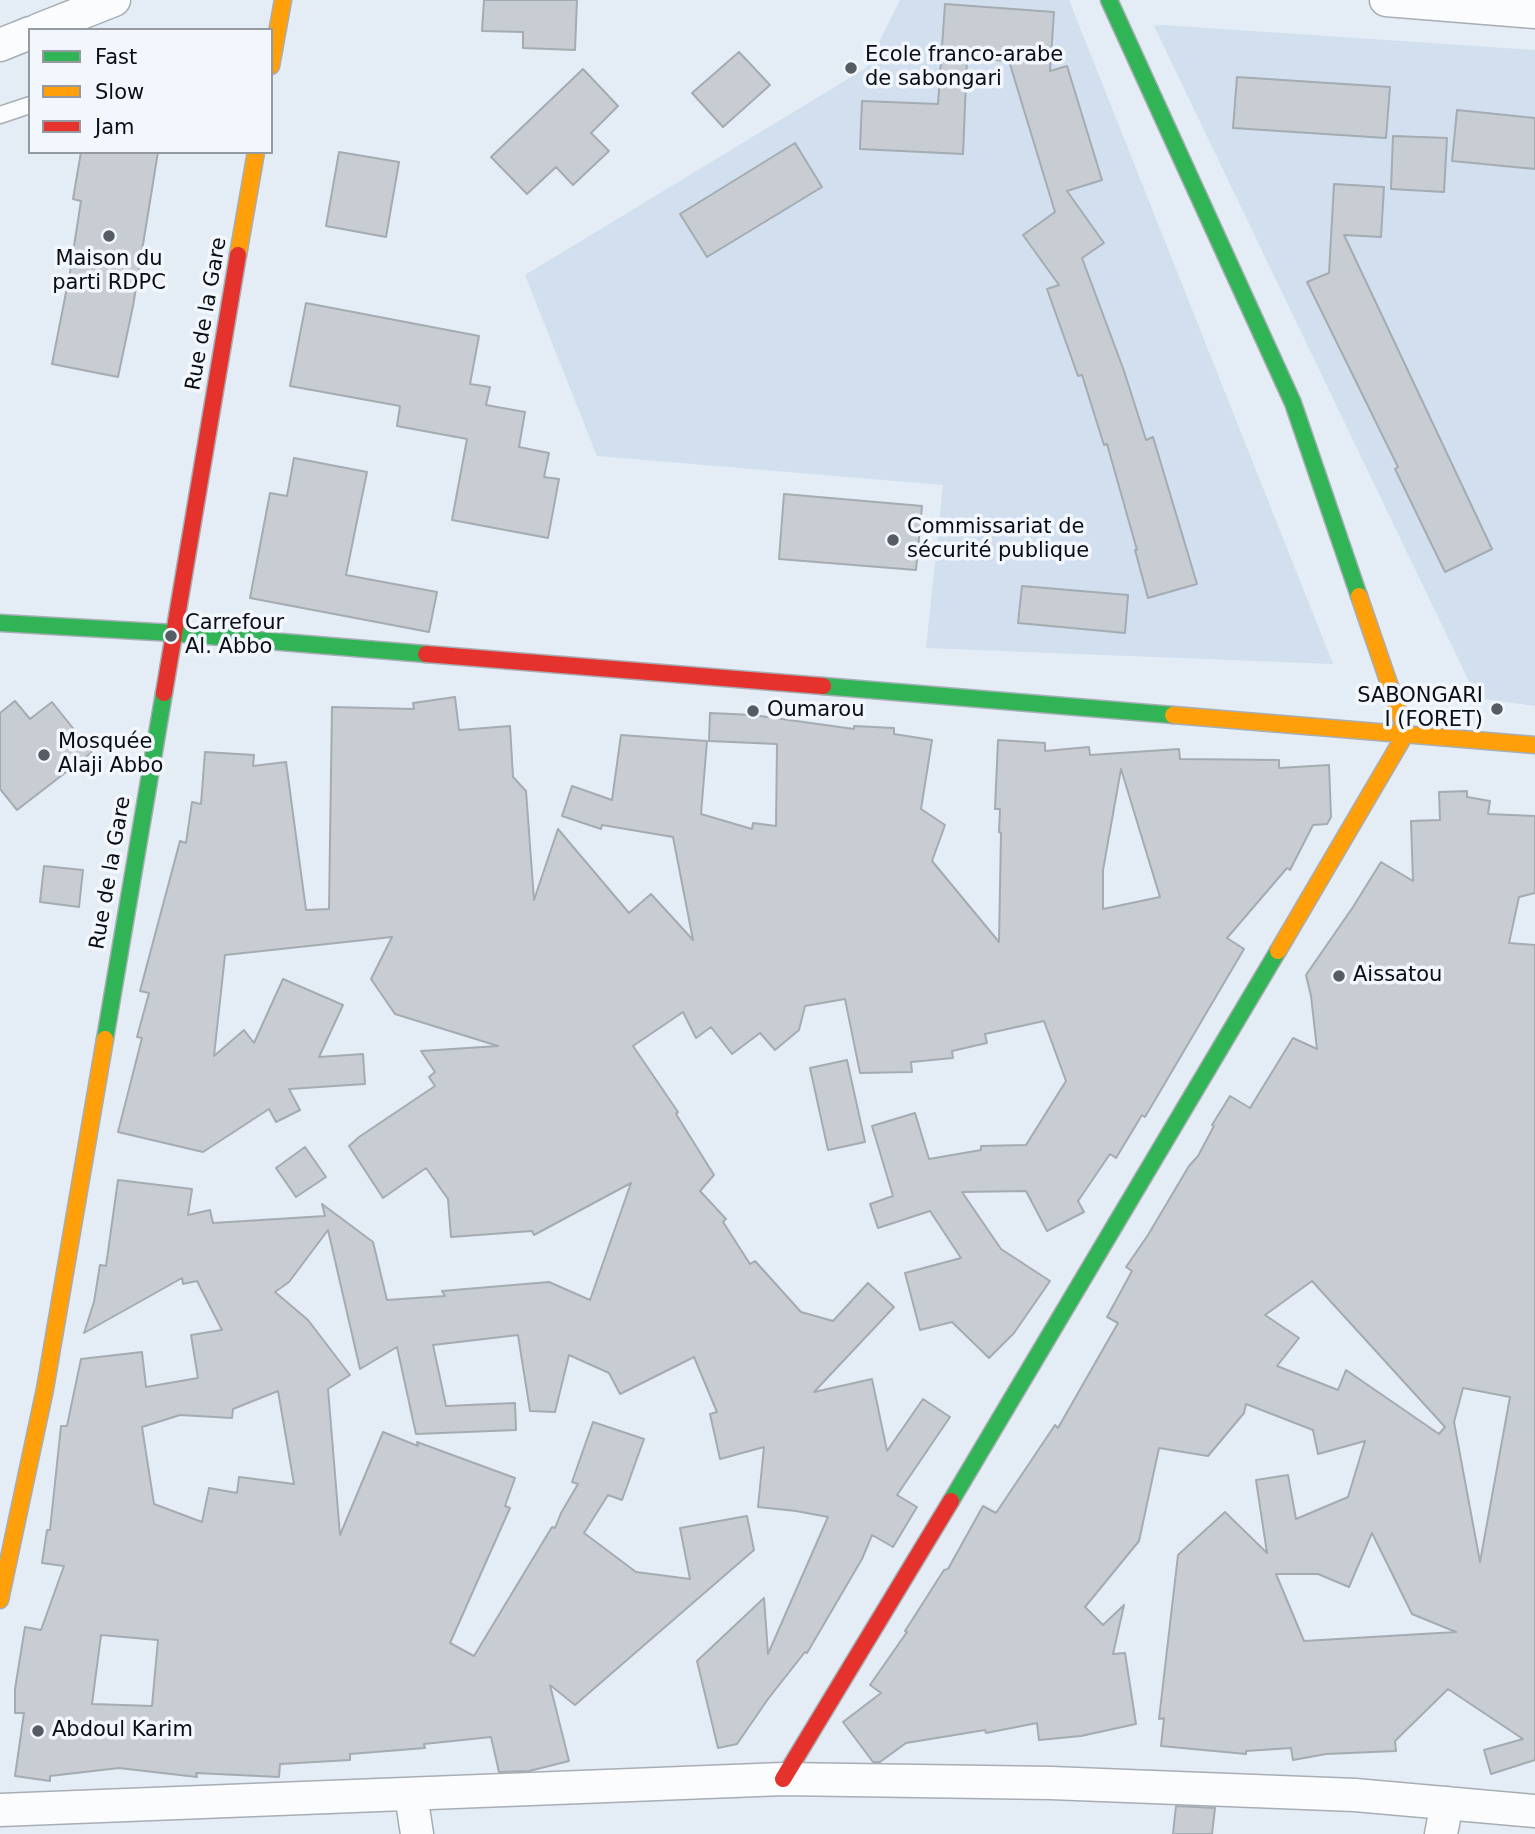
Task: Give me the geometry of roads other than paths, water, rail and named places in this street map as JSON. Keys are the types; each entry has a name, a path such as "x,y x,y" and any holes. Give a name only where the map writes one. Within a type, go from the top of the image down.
{"street":[{"path":"43,28 114,0"},
{"path":"274,29 283,0"},
{"path":"783,1779 1056,1326 1406,733 1293,403 1109,0"},
{"path":"1386,0 1535,12"},
{"path":"0,45 28,34"},
{"name":"Rue de la Gare","path":"0,1600 45,1389 256,154"},
{"path":"0,623 173,633 1535,745"},
{"path":"0,1811 783,1779 1051,1783 1355,1795 1535,1811"},
{"path":"411,1795 417,1834"},
{"path":"1441,1834 1447,1803"}],"lane":[{"path":"0,115 28,106"}],"place":[{"name":"Ecole franco-arabe de sabongari","path":"851,68"},
{"name":"Maison du parti RDPC","path":"109,236"},
{"name":"Commissariat de sécurité publique","path":"893,540"},
{"name":"Carrefour Al. Abbo","path":"171,636"},
{"name":"SABONGARI I (FORET)","path":"1497,709"},
{"name":"Oumarou","path":"753,711"},
{"name":"Mosquée Alaji Abbo","path":"44,755"},
{"name":"Aissatou","path":"1339,976"},
{"name":"Abdoul Karim","path":"38,1731"}]}
